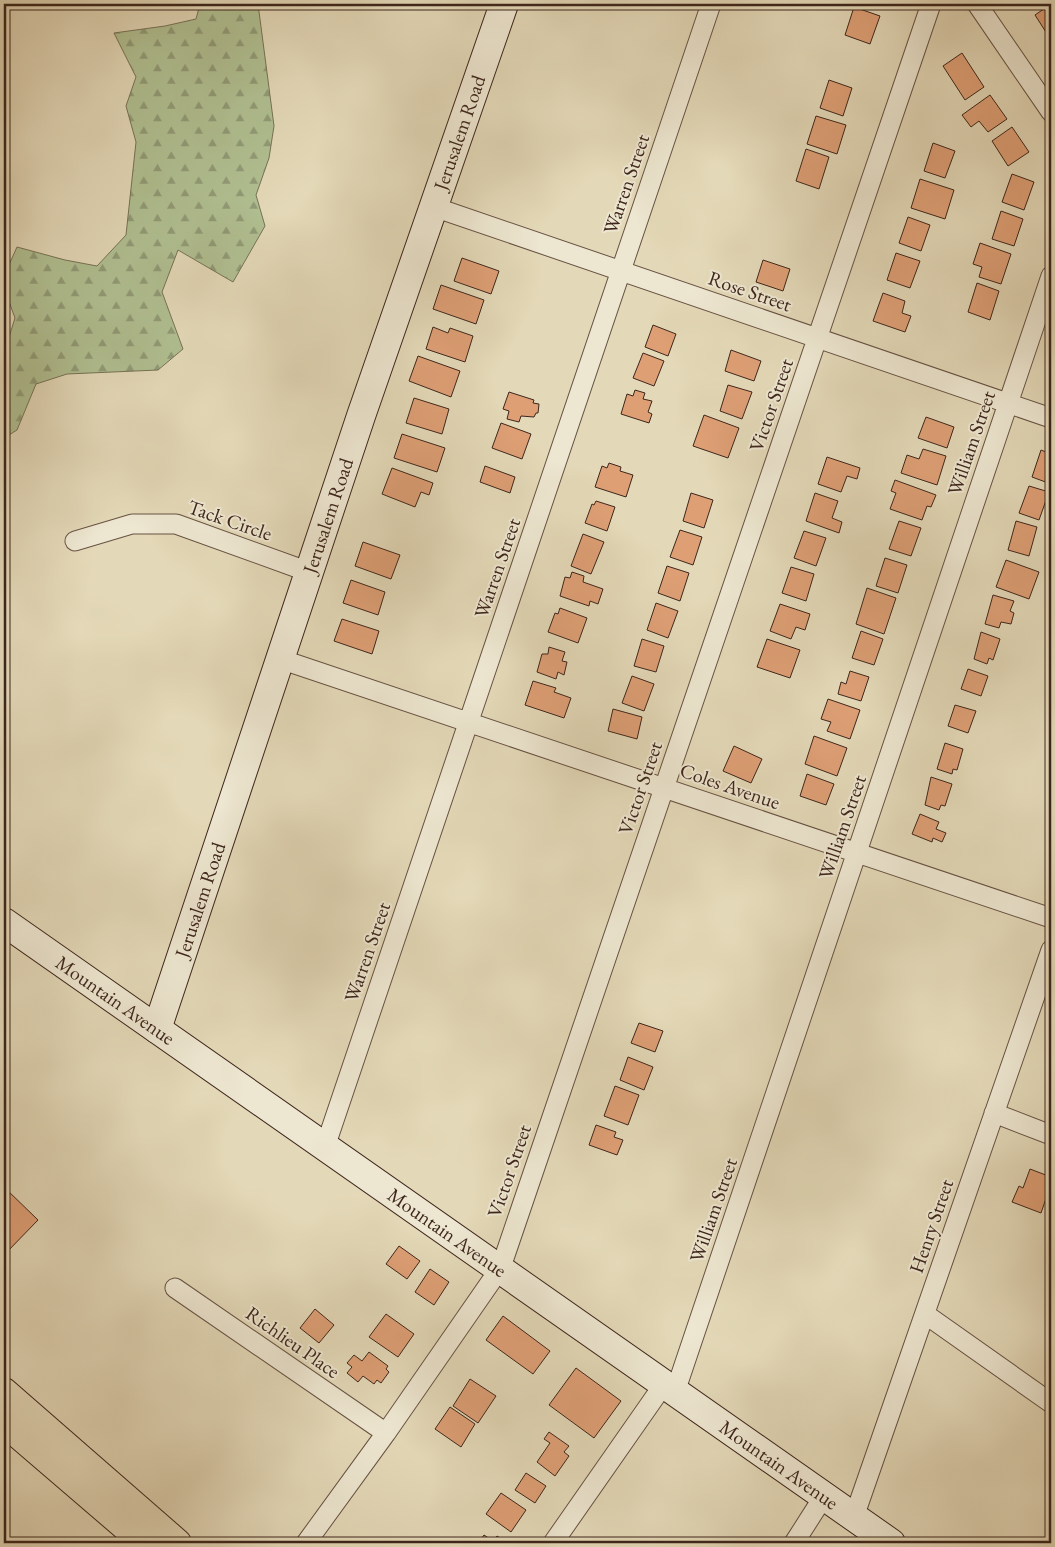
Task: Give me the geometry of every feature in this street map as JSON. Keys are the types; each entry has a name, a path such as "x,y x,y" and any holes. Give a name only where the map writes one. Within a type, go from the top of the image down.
{"highway":[{"path":"4,1392 177,1543"},
{"path":"4,1422 145,1543"}],"street":[{"name":"Jerusalem Road","path":"157,1029 309,572 504,4"},
{"name":"Warren Street","path":"325,1147 711,4"},
{"name":"Victor Street","path":"306,1543 386,1433 499,1269 931,4"},
{"path":"976,4 1051,112"},
{"name":"Rose Street","path":"434,208 1051,418"},
{"name":"William Street","path":"553,1543 670,1388 857,853 1051,276"},
{"name":"Tack Circle","path":"76,542 132,524 176,524 309,572"},
{"name":"Coles Avenue","path":"280,659 1051,918"},
{"name":"Mountain Avenue","path":"4,922 891,1543"},
{"name":"Henry Street","path":"854,1517 1051,950"},
{"path":"994,1113 1051,1135"},
{"name":"Richlieu Place","path":"175,1288 386,1433"},
{"path":"925,1314 1051,1403"},
{"path":"794,1543 824,1496"}],"green space":[{"path":"200,4 258,4 274,126 269,158 256,195 265,226 233,282 178,250 162,292 183,349 158,370 67,374 36,384 17,430 4,438 4,353 15,318 4,288 4,276 17,247 65,260 97,266 126,235 136,142 126,106 136,77 114,33 165,26 196,19"}],"building":[{"path":"1051,4 1051,40 1035,15"},
{"path":"854,7 880,16 870,44 845,35"},
{"path":"962,53 984,87 965,100 943,66"},
{"path":"829,80 852,88 843,116 820,108"},
{"path":"990,95 1007,119 988,132 979,121 971,127 962,115"},
{"path":"816,116 846,125 837,154 807,144"},
{"path":"1012,127 1029,152 1008,166 992,141"},
{"path":"933,143 955,151 945,178 924,171"},
{"path":"806,149 829,157 819,189 796,181"},
{"path":"1012,174 1034,182 1024,210 1002,202"},
{"path":"920,179 954,190 945,219 911,208"},
{"path":"1001,211 1023,219 1014,246 992,239"},
{"path":"908,217 930,225 921,251 899,243"},
{"path":"980,243 1011,254 1001,284 979,277 982,267 973,264"},
{"path":"896,253 920,261 910,288 887,280"},
{"path":"462,258 499,271 491,294 454,281"},
{"path":"763,260 790,269 783,291 756,282"},
{"path":"977,283 999,291 990,320 968,312"},
{"path":"441,285 484,300 476,324 433,309"},
{"path":"883,293 905,301 902,313 911,316 905,332 873,321"},
{"path":"653,325 676,334 668,356 645,347"},
{"path":"433,327 448,333 450,328 473,336 465,362 426,349"},
{"path":"731,350 761,361 754,381 725,371"},
{"path":"643,353 664,361 654,386 633,378"},
{"path":"418,356 460,371 451,397 409,381"},
{"path":"728,385 752,392 742,419 720,411"},
{"path":"635,390 645,393 643,399 652,401 648,412 652,414 649,423 621,414 627,394 633,396"},
{"path":"509,392 534,400 533,403 539,404 538,413 534,417 521,416 519,422 507,419 509,411 503,409"},
{"path":"414,398 449,409 442,434 406,423"},
{"path":"704,415 739,428 728,458 693,446"},
{"path":"926,417 954,427 947,448 918,438"},
{"path":"501,423 531,434 522,459 492,448"},
{"path":"402,434 445,448 437,472 394,458"},
{"path":"923,449 946,456 937,485 901,473 907,455 919,459"},
{"path":"1041,450 1051,454 1051,484 1032,477"},
{"path":"827,457 860,468 857,479 847,476 841,492 818,484"},
{"path":"609,463 621,467 620,471 633,475 626,497 595,487 602,466 607,468"},
{"path":"485,466 515,477 510,493 480,482"},
{"path":"392,468 433,483 429,495 421,492 415,507 382,494"},
{"path":"895,480 936,495 931,507 927,506 922,520 890,509 896,493 891,491"},
{"path":"1029,486 1049,492 1039,520 1019,513"},
{"path":"691,493 713,500 704,528 683,521"},
{"path":"815,493 838,501 832,518 842,522 839,533 806,521"},
{"path":"596,501 615,507 607,531 585,523 592,504 594,505"},
{"path":"899,521 921,528 911,556 889,549"},
{"path":"1016,521 1037,527 1029,556 1008,550"},
{"path":"680,530 702,537 693,565 670,557"},
{"path":"804,531 826,538 816,566 794,558"},
{"path":"583,534 604,542 591,574 571,566"},
{"path":"363,542 400,555 391,579 355,566"},
{"path":"885,558 907,565 898,593 876,586"},
{"path":"1006,560 1039,572 1029,599 996,587"},
{"path":"667,566 689,573 680,601 658,593"},
{"path":"791,567 814,574 806,601 782,593"},
{"path":"572,572 584,576 583,582 603,589 598,604 590,601 589,606 560,596 565,577 570,578"},
{"path":"351,580 385,592 378,615 343,603"},
{"path":"867,588 896,598 884,634 856,624"},
{"path":"993,595 1014,601 1010,611 1014,613 1011,624 1001,622 999,628 985,624"},
{"path":"656,603 678,611 668,638 647,630"},
{"path":"780,604 810,614 805,630 796,627 791,639 770,631"},
{"path":"560,608 587,618 578,643 548,632 555,613 558,614"},
{"path":"342,619 379,631 372,654 334,641"},
{"path":"861,631 883,639 874,665 852,658"},
{"path":"981,632 1000,639 993,660 989,658 987,664 974,659"},
{"path":"642,639 664,646 656,672 634,666"},
{"path":"767,639 800,650 790,678 757,667"},
{"path":"549,647 565,652 562,661 567,662 564,675 558,672 556,679 537,672 542,654 548,654"},
{"path":"968,669 988,676 981,696 961,689"},
{"path":"850,671 869,677 861,701 838,694 841,682 846,684"},
{"path":"632,676 654,684 644,711 622,703"},
{"path":"533,681 556,688 554,692 571,698 564,718 525,705"},
{"path":"828,699 860,710 850,739 827,731 831,722 821,719"},
{"path":"955,705 976,711 968,733 948,726"},
{"path":"613,709 642,717 637,739 608,731"},
{"path":"814,736 847,748 837,776 805,764"},
{"path":"945,743 963,749 957,770 953,769 952,774 937,769"},
{"path":"734,746 762,759 751,783 723,771"},
{"path":"807,774 834,784 826,805 800,796"},
{"path":"931,777 952,784 945,806 941,805 939,810 925,805"},
{"path":"920,814 939,822 936,829 946,833 942,842 933,838 932,842 912,834"},
{"path":"639,1023 663,1031 655,1052 631,1043"},
{"path":"628,1057 653,1067 644,1090 620,1080"},
{"path":"1051,1085 1051,1100 1046,1098"},
{"path":"615,1086 639,1095 628,1125 604,1116"},
{"path":"596,1125 616,1132 614,1137 623,1140 617,1155 589,1145"},
{"path":"1030,1169 1051,1177 1051,1184 1041,1213 1012,1202 1019,1186 1023,1188"},
{"path":"4,1187 38,1220 4,1255"},
{"path":"399,1246 420,1261 407,1279 386,1264"},
{"path":"430,1269 449,1282 434,1305 415,1292"},
{"path":"315,1309 334,1325 319,1343 300,1328"},
{"path":"386,1314 414,1334 398,1357 369,1337"},
{"path":"503,1316 550,1351 533,1374 486,1340"},
{"path":"369,1352 388,1366 386,1369 389,1372 381,1383 377,1380 374,1384 363,1376 358,1382 347,1373 352,1367 347,1363 354,1355 362,1361"},
{"path":"576,1368 621,1401 594,1438 549,1405"},
{"path":"470,1379 496,1396 478,1423 453,1406"},
{"path":"450,1407 475,1424 461,1447 435,1429"},
{"path":"549,1432 569,1446 564,1452 569,1456 555,1476 537,1462 550,1443 544,1439"},
{"path":"526,1473 546,1486 535,1503 515,1490"},
{"path":"501,1493 526,1510 511,1532 486,1514"},
{"path":"484,1535 493,1541 497,1536 508,1543 478,1543"}]}
